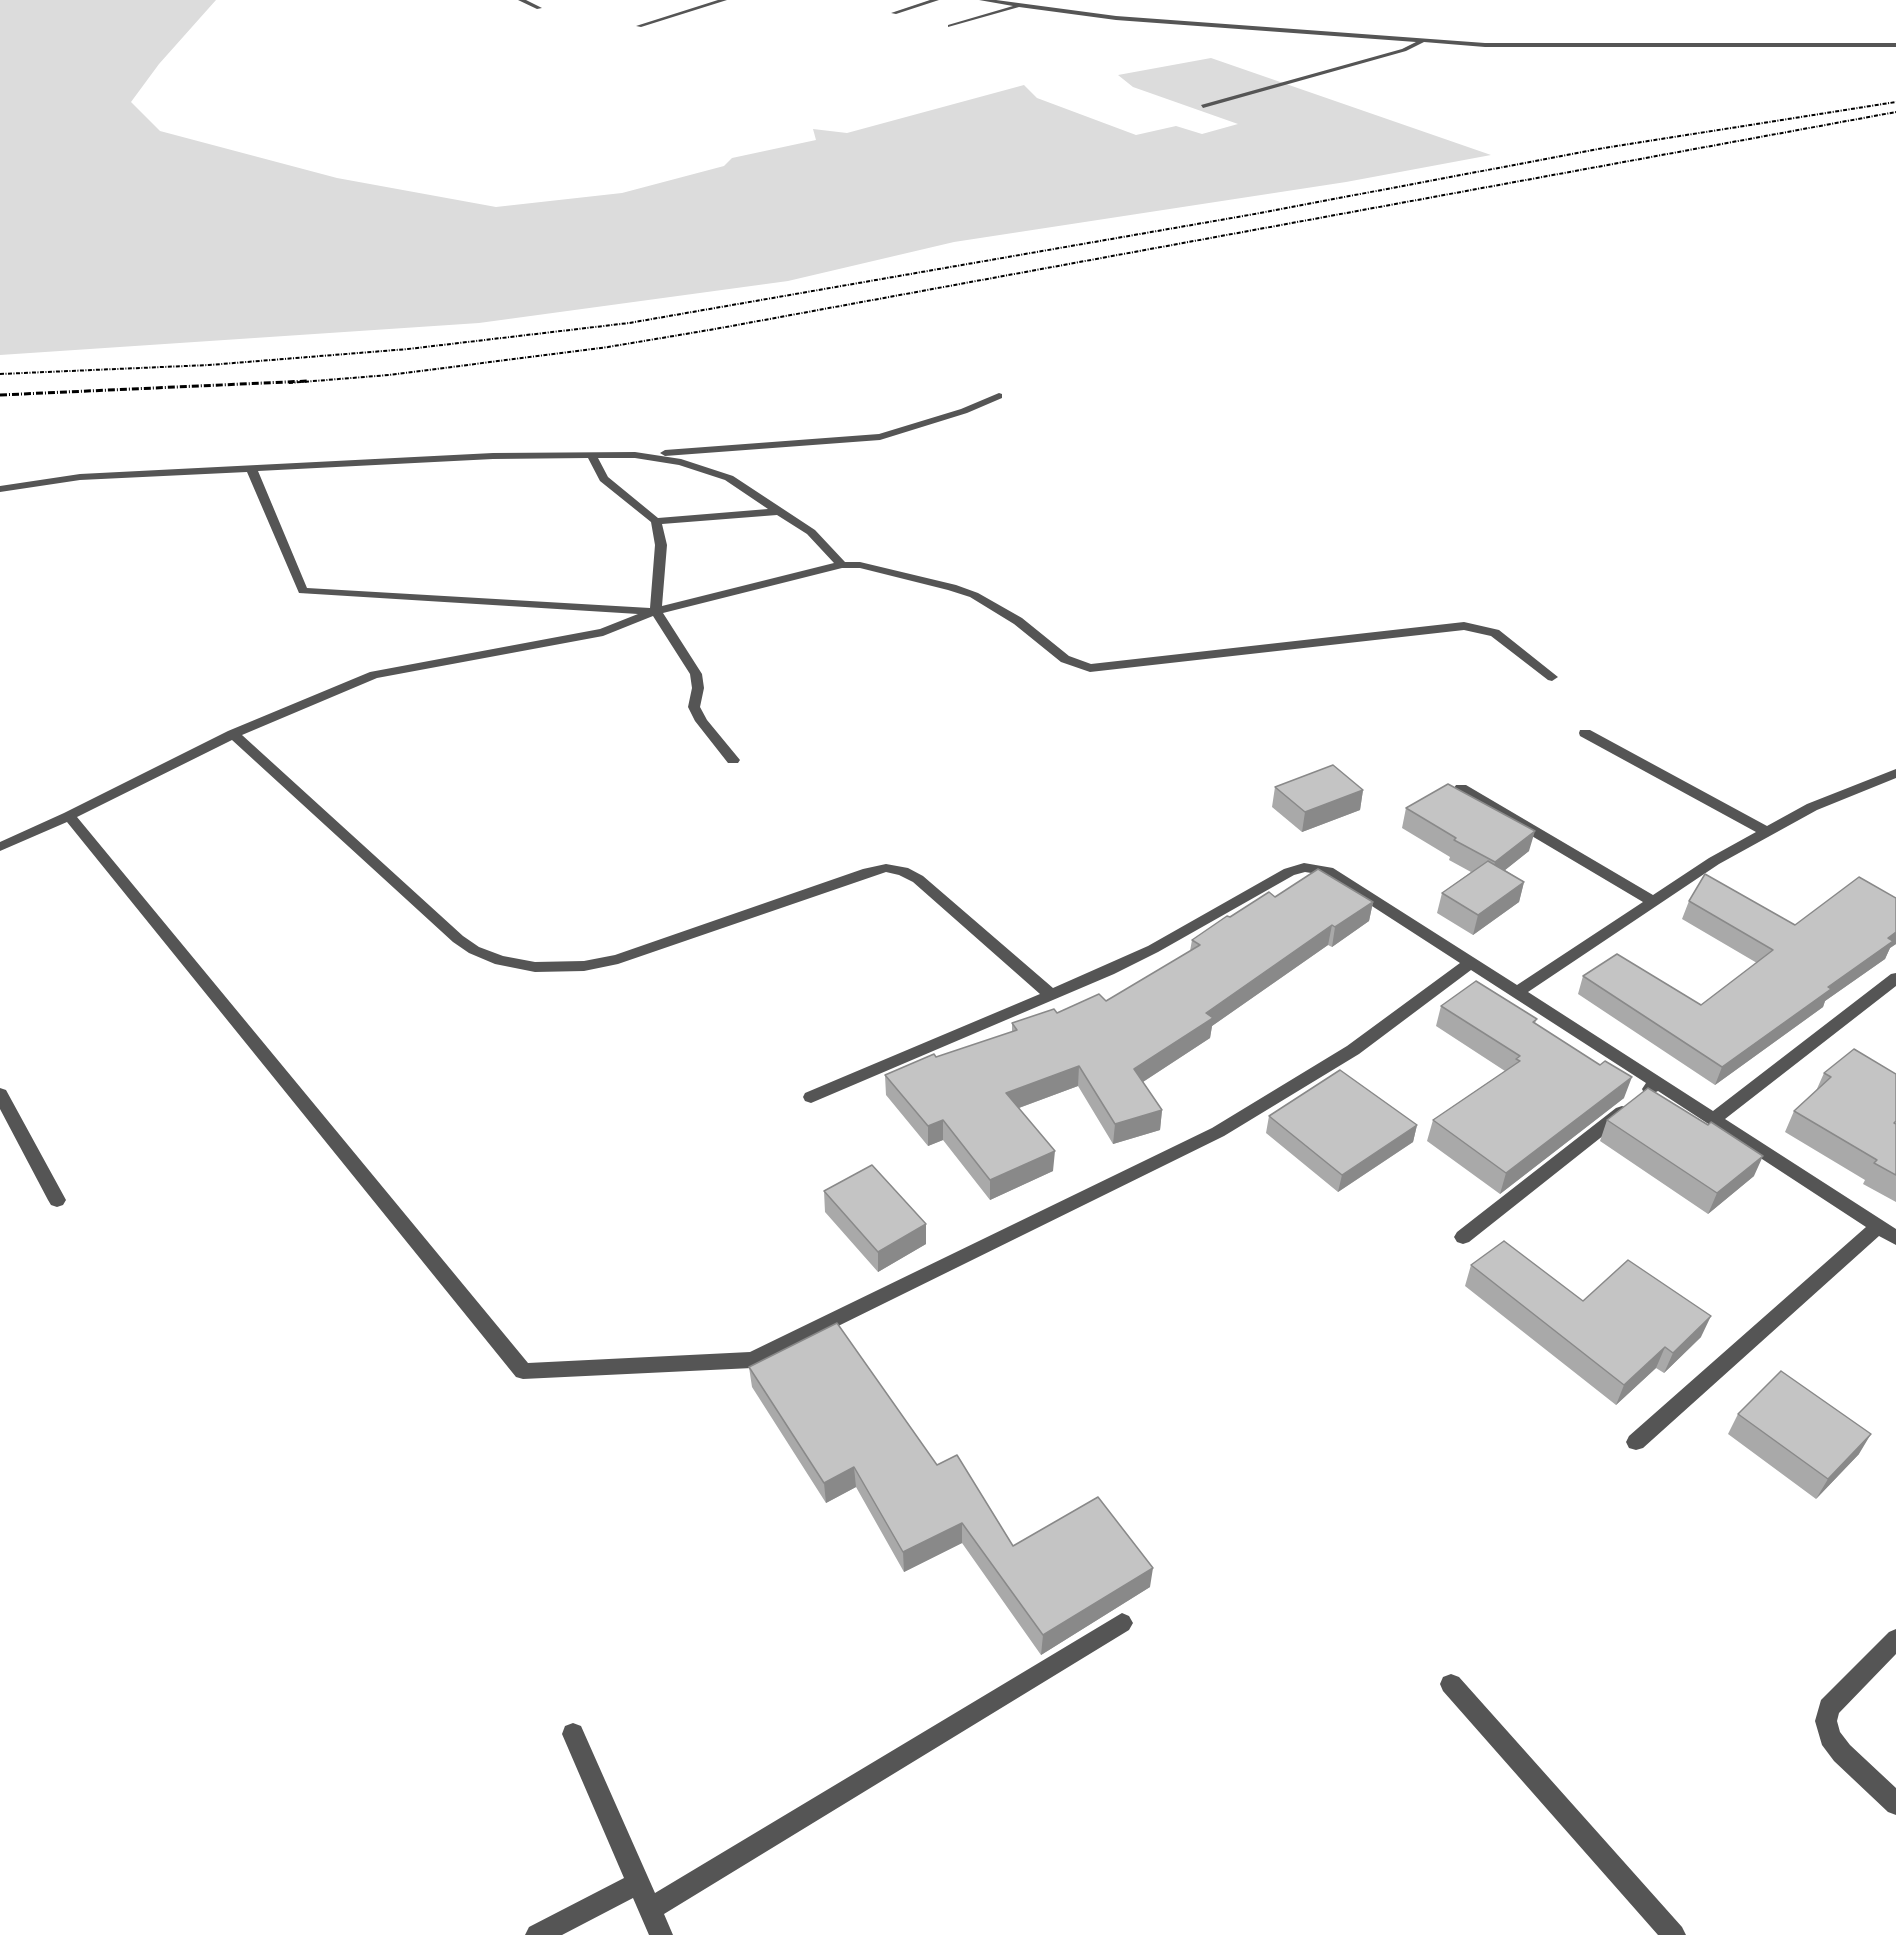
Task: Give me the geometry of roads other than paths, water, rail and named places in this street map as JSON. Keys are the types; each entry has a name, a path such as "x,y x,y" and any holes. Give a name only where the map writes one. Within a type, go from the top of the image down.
{"street":[{"path":"521,0 539,8"},
{"path":"639,26 724,0"},
{"path":"894,13 936,0"},
{"path":"982,0 1126,19 1422,41 1556,47 1896,45"},
{"path":"950,26 1020,6"},
{"path":"1203,106 1404,50 1422,41"},
{"path":"0,489 80,477 493,456 635,455 880,437 954,415 999,396"},
{"path":"591,455 604,479 656,521 662,545 656,611 696,674 698,688 694,708 700,722 733,760"},
{"path":"635,455 681,462 729,478 811,532 842,565"},
{"path":"252,470 303,591 656,611"},
{"path":"656,521 781,511"},
{"path":"0,847 69,816 233,734 375,675 603,632 656,611 842,565 860,565 952,587 974,595 1018,621 1065,659 1090,668 1464,626 1495,633 1551,677"},
{"path":"1585,733 1767,832"},
{"path":"233,734 458,939 474,950 500,960 535,967 584,966 618,959 868,872 886,868 903,871 918,879 1051,995"},
{"path":"1516,993 1714,861 1812,807 1896,773"},
{"path":"1461,788 1654,902"},
{"path":"69,816 523,1371 752,1360 1218,1132 1353,1050 1470,963"},
{"path":"811,1097 1153,949 1289,872 1304,867 1328,871 1896,1238"},
{"path":"1714,1119 1896,978"},
{"path":"1463,1237 1658,1083"},
{"path":"0,1094 57,1200"},
{"path":"1636,1442 1879,1226"},
{"path":"650,1909 1122,1623"},
{"path":"1896,1639 1829,1708 1826,1721 1830,1737 1842,1753 1896,1804"},
{"path":"1451,1684 1674,1935"},
{"path":"573,1734 661,1935"},
{"path":"537,1935 638,1883"}],"railway":[{"path":"0,374 209,365 408,349 629,323 1249,215 1604,148 1896,102"},
{"path":"289,383 389,375 608,347 715,329 1896,112"},
{"path":"0,395 308,381"}]}
